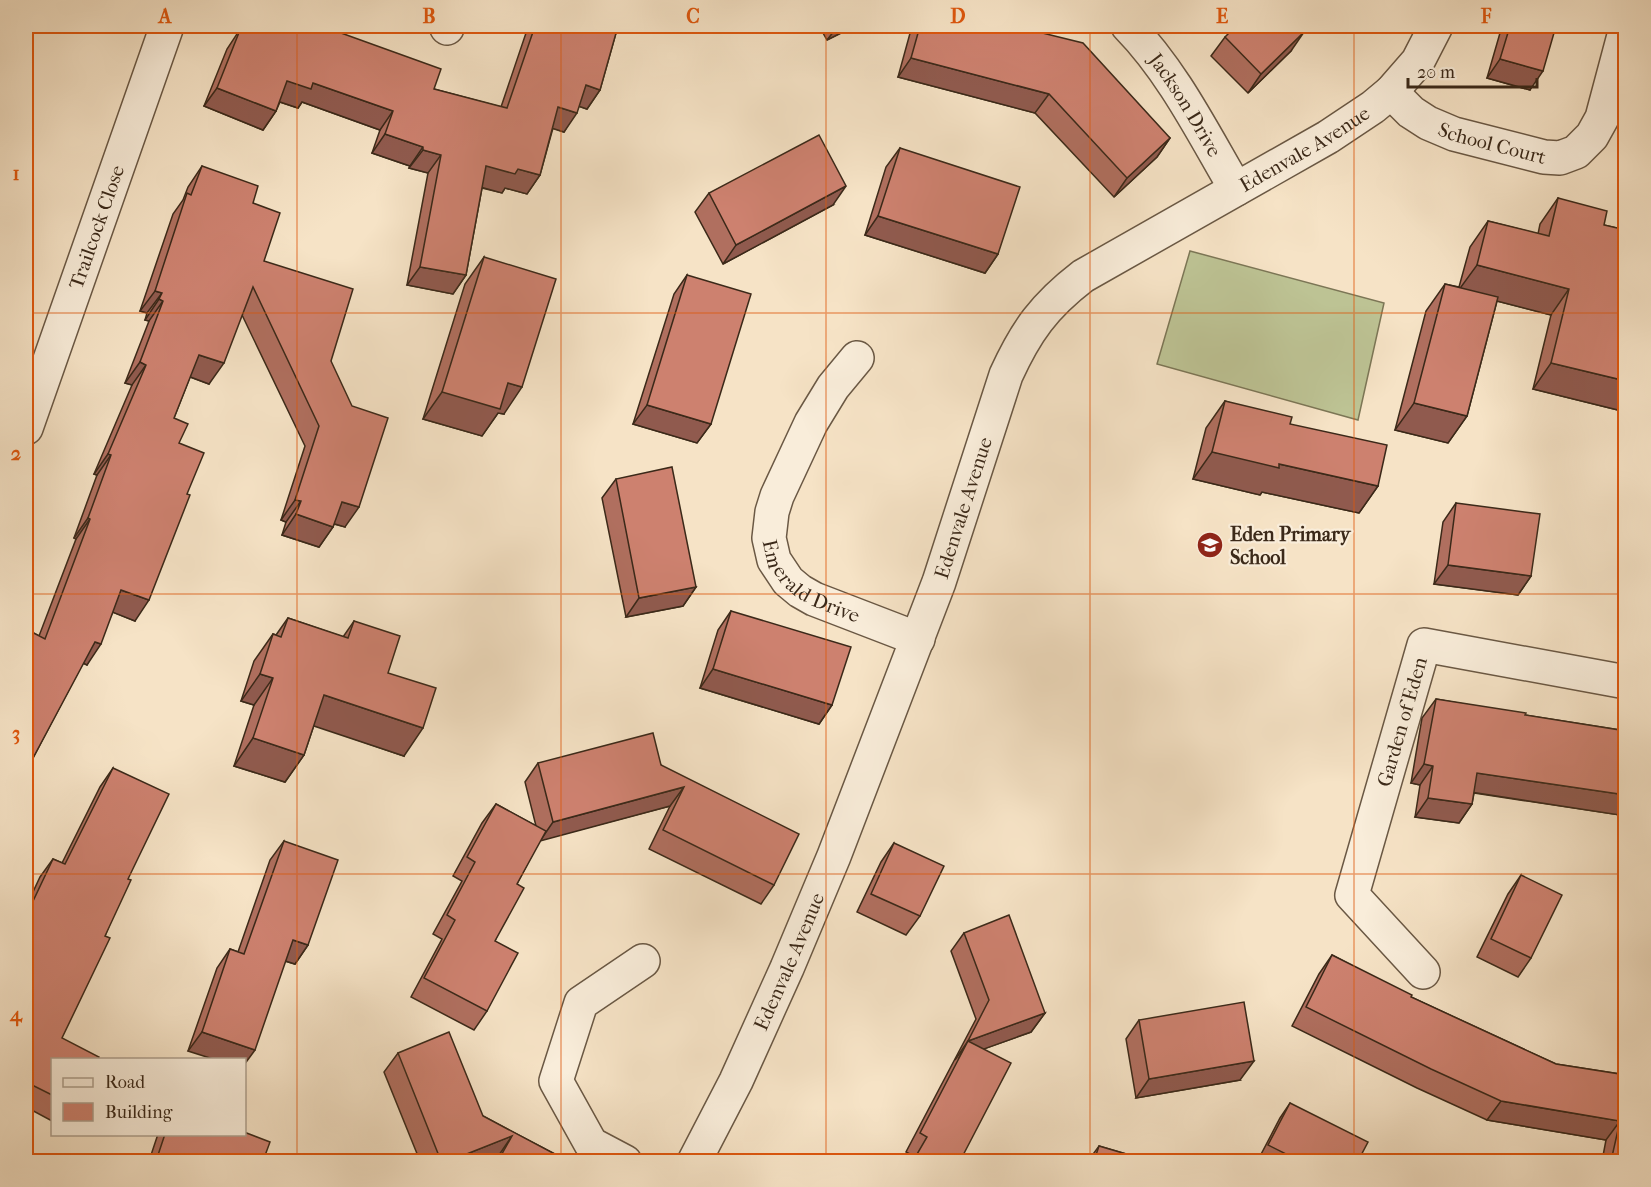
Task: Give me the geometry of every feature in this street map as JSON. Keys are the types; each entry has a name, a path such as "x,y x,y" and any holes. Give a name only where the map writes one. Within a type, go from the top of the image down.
{"street":[{"name":"Trailcock Close","path":"26,428 167,26"},
{"name":"Jackson Drive","path":"1128,26 1168,76 1236,189"},
{"name":"Edenvale Avenue","path":"694,1161 736,1081 834,856 939,582 1006,375 1032,326 1060,294 1083,276 1328,137 1373,107 1391,92 1418,61 1436,26"},
{"name":"School Court","path":"1391,92 1419,118 1445,130 1544,157 1560,158 1576,152 1592,136 1602,118 1626,27"},
{"name":"Emerald Drive","path":"856,358 833,387 811,423 777,496 772,512 769,538 774,560 788,581 801,591 918,639"},
{"name":"Garden of Eden","path":"1423,972 1352,895 1424,645 1626,681"},
{"path":"625,1161 591,1144 556,1081 581,1003 643,961"}],"green space":[{"path":"1190,251 1384,303 1358,420 1157,364"}],"building":[{"path":"246,26 331,26 330,29 441,69 434,89 507,108 535,26 618,26 600,90 586,85 577,113 558,107 540,175 518,169 515,174 486,166 466,275 420,267 441,155 385,134 393,111 313,83 311,89 287,81 276,111 217,88 240,30 244,31"},
{"path":"920,26 1014,26 1083,43 1170,138 1127,178 1049,94 911,58"},
{"path":"1236,26 1298,26 1304,32 1261,74 1225,37"},
{"path":"1510,26 1556,26 1543,71 1500,59"},
{"path":"819,135 846,186 736,245 709,193"},
{"path":"900,148 1020,187 998,254 878,216"},
{"path":"202,166 258,186 253,203 280,213 264,261 353,289 331,361 352,406 388,418 359,507 342,502 333,527 296,514 301,501 295,500 319,426 253,287 224,363 199,355 174,418 188,424 179,443 204,453 149,600 121,590 101,644 95,642 33,758 26,754 26,629 45,639 90,519 88,518 111,455 108,454 146,365 140,362 163,301 159,299 162,293 155,291 187,193 191,195"},
{"path":"1558,198 1607,211 1604,225 1626,230 1626,381 1551,363 1569,289 1477,265 1488,221 1549,236"},
{"path":"484,257 556,279 522,387 508,383 500,409 442,392"},
{"path":"687,275 751,294 711,424 647,405"},
{"path":"1445,284 1498,297 1467,416 1414,403"},
{"path":"1225,401 1292,417 1290,424 1387,445 1378,486 1279,464 1279,468 1212,452"},
{"path":"672,467 696,587 639,598 616,479"},
{"path":"1456,503 1540,514 1531,576 1448,565"},
{"path":"731,611 851,647 832,705 713,669"},
{"path":"288,618 348,638 354,621 400,636 388,673 436,688 423,728 324,695 304,755 253,738 273,678 260,674 273,634 281,637"},
{"path":"1436,699 1626,731 1626,795 1477,773 1472,804 1428,798 1433,766 1424,764"},
{"path":"653,733 661,765 799,834 774,885 663,830 684,787 553,822 538,763"},
{"path":"113,768 169,794 128,879 131,880 105,936 110,938 62,1038 99,1057 51,1058 51,1094 26,1082 26,916 53,859 65,864"},
{"path":"496,804 546,831 517,884 524,888 495,941 518,953 487,1011 424,978 455,920 447,915 475,862 467,857"},
{"path":"284,841 338,860 308,945 293,940 255,1050 202,1032 230,949 244,954"},
{"path":"894,843 944,866 920,916 871,894"},
{"path":"1521,875 1562,895 1531,958 1491,939"},
{"path":"1009,915 1045,1013 968,1041 989,1000 964,933"},
{"path":"1332,955 1412,995 1411,997 1556,1064 1626,1075 1626,1161 1611,1161 1620,1121 1501,1101 1306,1007"},
{"path":"1244,1002 1254,1061 1149,1079 1139,1020"},
{"path":"449,1032 483,1116 568,1161 498,1161 512,1136 449,1161 441,1161 398,1053"},
{"path":"968,1041 1011,1063 960,1161 913,1161 927,1137 920,1133"},
{"path":"1290,1103 1368,1142 1358,1161 1300,1161 1268,1145"},
{"path":"246,1133 270,1142 263,1161 156,1161 164,1136 246,1136"},
{"path":"1099,1146 1150,1161 1094,1161"}],"place":[{"name":"Eden Primary School","path":"1210,545"}]}
